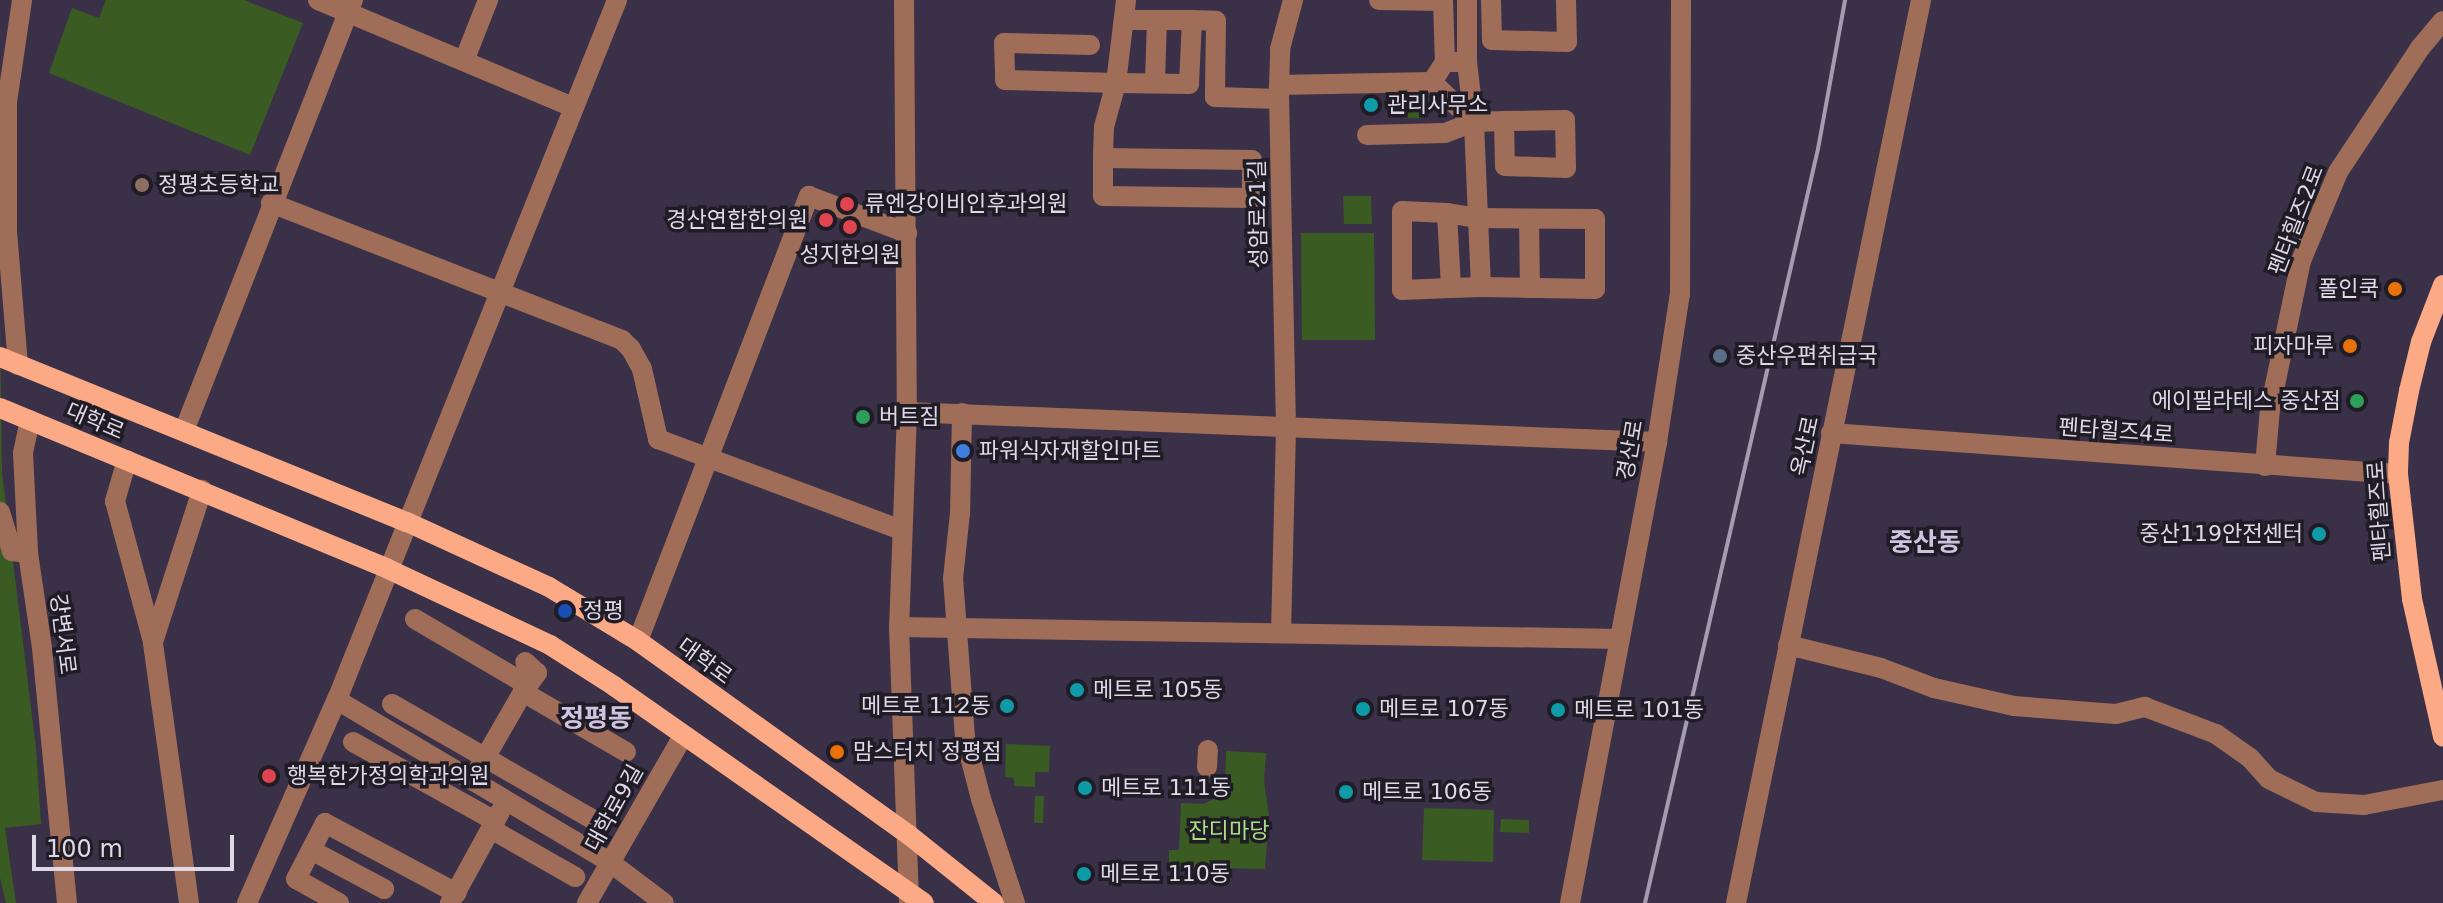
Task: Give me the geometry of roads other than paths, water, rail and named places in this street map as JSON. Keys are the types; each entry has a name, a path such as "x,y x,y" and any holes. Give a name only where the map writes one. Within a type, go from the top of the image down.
{"main road":[{"name":"펜타힐즈로","path":"2443,285 2421,342 2409,391 2399,443 2398,474 2410,587 2443,737"},
{"name":"대학로","path":"8,360 407,522 549,587 638,641 909,835 994,903"},
{"name":"대학로","path":"3,409 388,569 550,645 914,899"}],"street":[{"path":"8,360 4,209 7,102 22,0"},
{"path":"318,0 350,6 464,61 573,107"},
{"path":"464,61 488,0"},
{"path":"247,903 337,700 617,0"},
{"path":"904,0 907,412 899,627 914,899"},
{"name":"성암로21길","path":"1281,633 1286,428 1279,92 1280,49 1293,0"},
{"path":"1379,0 1443,1 1445,62 1432,82"},
{"path":"1467,0 1467,62 1474,122 1481,287"},
{"path":"1491,0 1492,40 1567,42 1566,0"},
{"name":"경산로","path":"1570,903 1657,442 1680,294 1681,0"},
{"path":"1913,40 1914,0"},
{"name":"옥산로","path":"1736,903 1921,0"},
{"path":"184,431 350,6"},
{"path":"1103,158 1252,160 1252,198 1103,196 1103,158 1104,127 1116,83 1126,10 1157,20 1216,21 1215,97 1432,82 1474,122"},
{"path":"1155,82 1157,20"},
{"path":"1090,45 1004,43 1005,80 1189,84 1192,20"},
{"name":"펜타힐즈2로","path":"2265,466 2270,409 2301,261 2338,172 2420,48 2443,21"},
{"path":"1445,62 1467,62"},
{"path":"1367,135 1445,133 1474,122 1504,121"},
{"path":"1149,159 1149,197"},
{"path":"638,641 809,196 907,233"},
{"path":"271,203 622,340 642,369 658,439 707,459 727,462 902,530"},
{"path":"1402,211 1478,218 1595,219 1595,289 1481,287 1402,290 1402,211"},
{"path":"1447,213 1451,288"},
{"path":"1529,219 1530,288"},
{"path":"907,412 1657,442"},
{"path":"962,413 960,513 953,578 965,737 978,765 1010,871 1015,903"},
{"name":"강변서로","path":"30,420 23,453 28,553 42,648 67,903"},
{"name":"펜타힐즈4로","path":"1831,433 2398,474"},
{"path":"127,460 115,501 153,642 189,903"},
{"path":"153,642 202,490"},
{"path":"0,512 12,551 28,553"},
{"path":"415,619 526,684 523,692"},
{"path":"899,627 1619,639"},
{"path":"1788,645 1881,668 1934,688 2014,706 2116,714 2145,707 2216,734 2250,758 2269,779 2316,802 2364,805 2443,790"},
{"path":"472,780 537,673 525,662"},
{"path":"523,692 626,752"},
{"path":"337,700 611,863 664,903"},
{"path":"392,704 597,822"},
{"name":"대학로9길","path":"587,903 683,736"},
{"path":"353,742 575,877"},
{"path":"339,903 296,879 325,823 398,862 453,900 506,801"},
{"path":"311,850 380,896 398,862"}],"railway":[{"path":"1645,903 1818,149 1845,0"}],"place":[{"name":"관리사무소","path":"1371,105"},
{"name":"정평초등학교","path":"142,185"},
{"name":"류엔강이비인후과의원","path":"847,204"},
{"name":"경산연합한의원","path":"826,220"},
{"name":"성지한의원","path":"850,227"},
{"name":"폴인쿡","path":"2395,289"},
{"name":"피자마루","path":"2350,346"},
{"name":"중산우편취급국","path":"1720,356"},
{"name":"에이필라테스 중산점","path":"2357,401"},
{"name":"버트짐","path":"863,417"},
{"name":"파워식자재할인마트","path":"963,451"},
{"name":"중산119안전센터","path":"2319,534"},
{"name":"정평","path":"565,611"},
{"name":"메트로 105동","path":"1077,690"},
{"name":"메트로 112동","path":"1007,706"},
{"name":"메트로 107동","path":"1363,709"},
{"name":"메트로 101동","path":"1558,710"},
{"name":"맘스터치 정평점","path":"837,752"},
{"name":"행복한가정의학과의원","path":"269,776"},
{"name":"메트로 111동","path":"1085,788"},
{"name":"메트로 106동","path":"1346,792"},
{"name":"메트로 110동","path":"1084,874"}],"district":[{"name":"중산동","path":"1925,543"},
{"name":"정평동","path":"596,719"}],"park label":[{"name":"잔디마당","path":"1229,831"}]}
